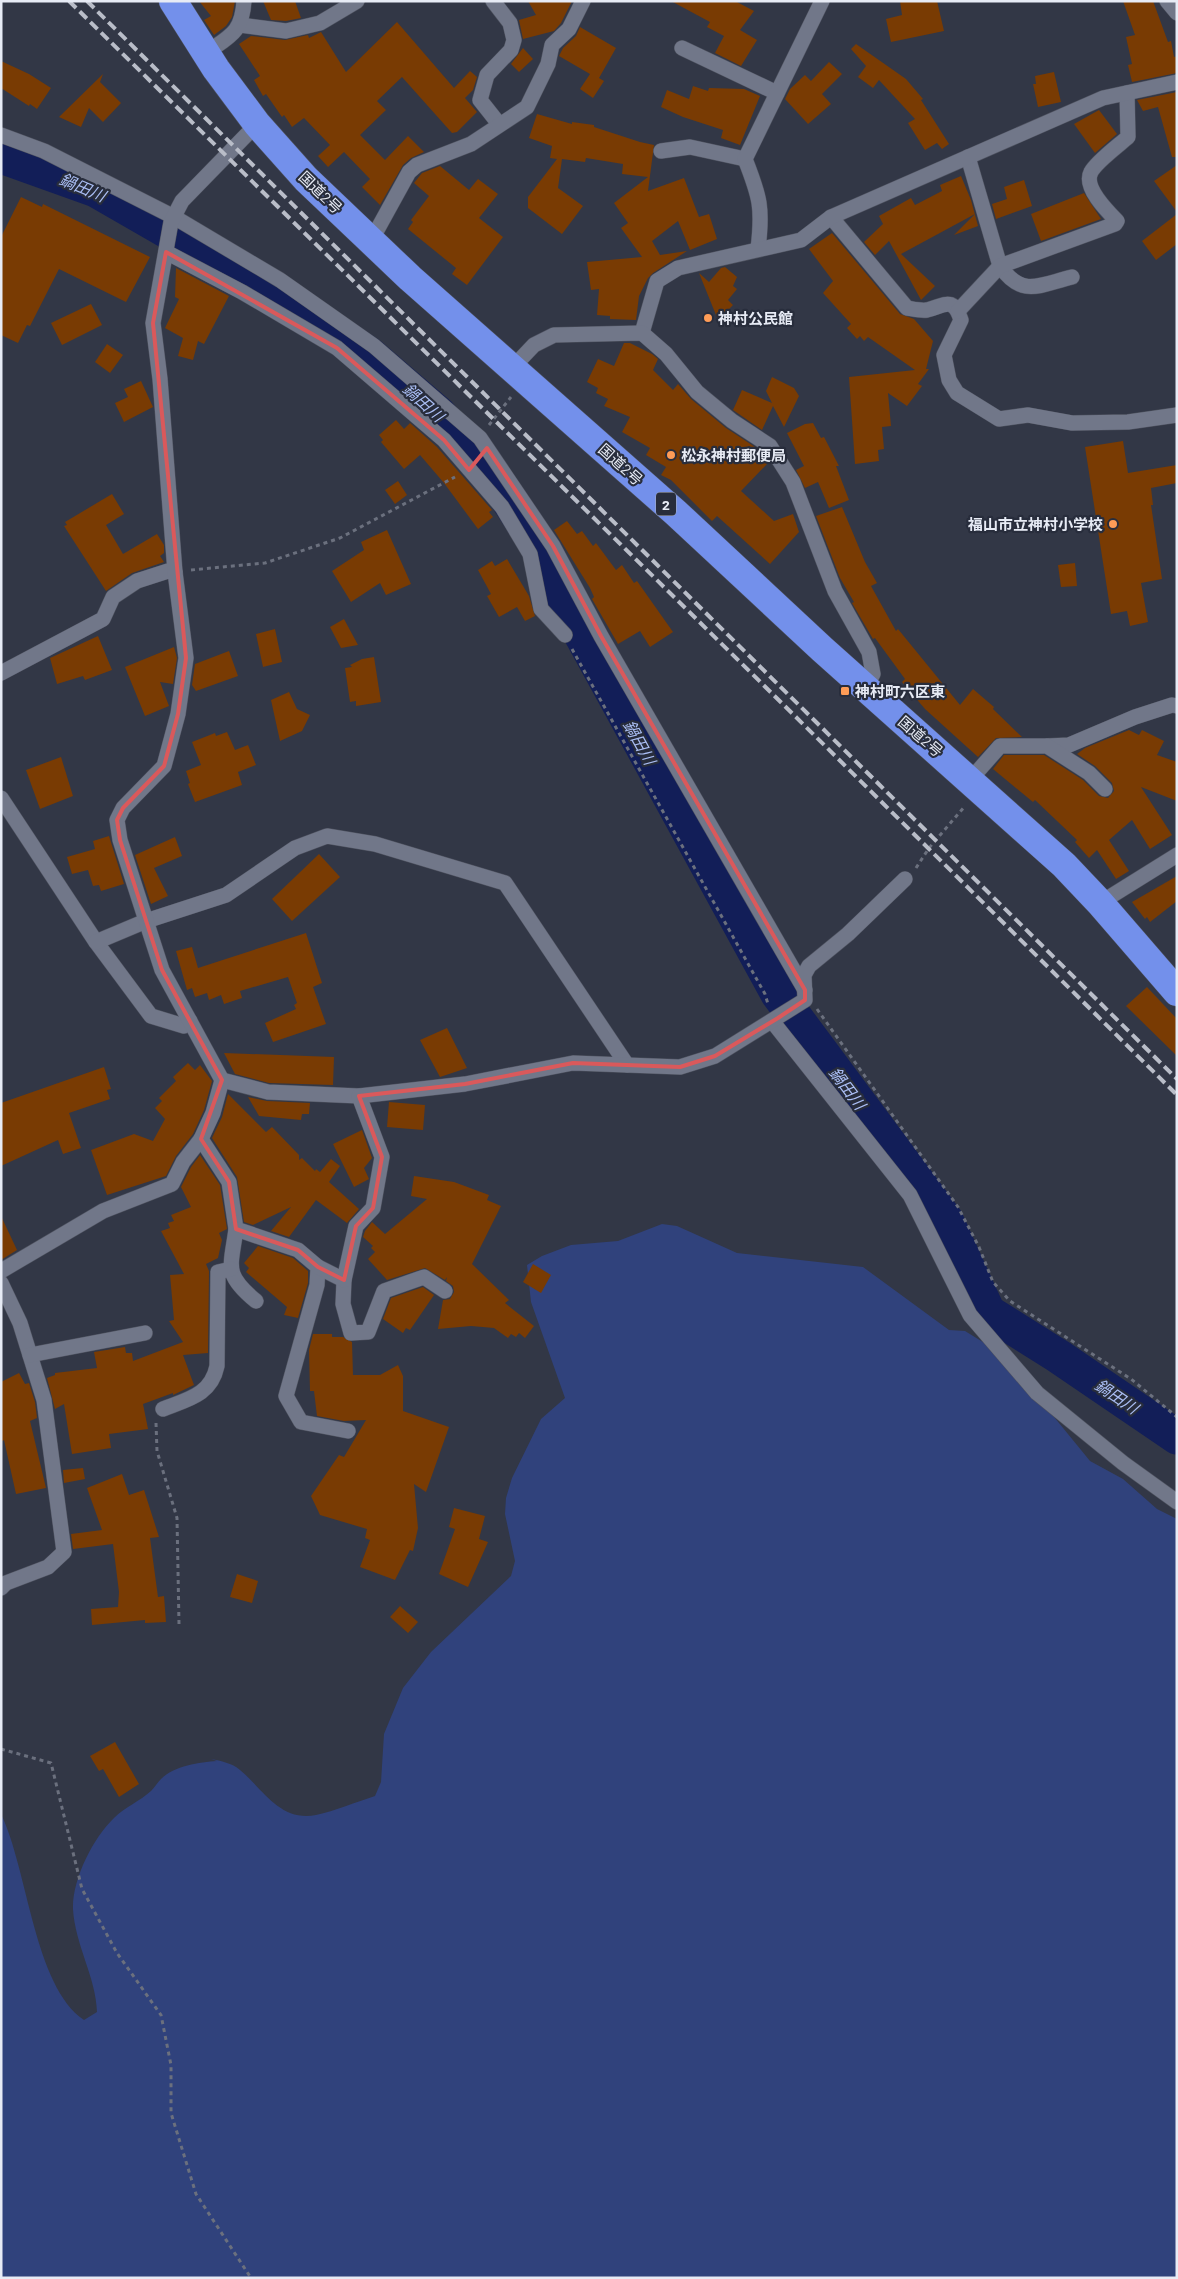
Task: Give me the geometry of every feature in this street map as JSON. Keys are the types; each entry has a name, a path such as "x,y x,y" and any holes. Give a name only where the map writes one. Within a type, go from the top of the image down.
{"highway":[{"name":"国道2号","path":"173,1 206,53 257,124 306,179 371,241 676,513 1064,865 1100,903 1177,992"}],"street":[{"path":"206,53 236,32 240,25 244,1"},
{"path":"240,25 286,31 320,24 357,1"},
{"path":"493,1 510,23 514,40 511,50 487,75 480,100 500,124"},
{"path":"371,241 409,172 417,165 471,144 527,107 548,64 552,45 570,29 583,1"},
{"path":"758,249 762,219 760,197 745,159 822,1"},
{"path":"1167,1 1177,13"},
{"path":"682,48 777,93"},
{"path":"642,333 657,282 678,268 801,240 831,216 1103,98 1177,82"},
{"path":"958,311 1000,266 1115,224 1117,221 1098,202 1089,179 1091,171 1128,137 1126,92"},
{"path":"1,1271 104,1210 172,1184 183,1162 201,1139 213,1113 222,1080 162,970 120,840 117,820 122,808 164,766 178,714 186,658 175,572 160,379 153,323 172,220 182,201 257,124"},
{"path":"1,135 44,151 280,280 374,346 483,443 553,546 601,636 805,995"},
{"path":"661,151 690,147 745,159"},
{"path":"968,157 1000,266 1011,281 1029,287 1072,276"},
{"path":"831,216 907,308 926,311 942,303 953,306 958,311 961,320 944,356 949,380 958,393 999,419 1028,414 1072,423 1118,422 1177,415"},
{"path":"166,252 242,292 337,348 444,440 502,507 530,554 541,609 564,635"},
{"path":"520,374 534,345 554,335 642,333 666,354 697,392 732,421 770,446 793,482 836,591 869,652 873,674 866,687"},
{"path":"469,470 483,443"},
{"path":"1,673 103,619 113,597 137,581 168,571 175,572"},
{"path":"976,785 1000,746 1069,745 1135,717 1172,705 1177,706"},
{"path":"1047,746 1089,773 1105,789"},
{"path":"1,798 96,942 151,1016 184,1026 190,1021"},
{"path":"96,942 146,920 226,895 295,848 327,836 374,844 505,883 627,1065"},
{"path":"1100,903 1177,855"},
{"path":"805,995 804,975 809,966 848,934 905,879"},
{"path":"222,1080 268,1092 360,1096 465,1084 574,1063 680,1068 715,1056 775,1019 805,995"},
{"path":"775,1019 910,1195 970,1315 1037,1393 1123,1463 1177,1502"},
{"path":"360,1096 382,1157 373,1208 356,1226 344,1280 343,1304 351,1333 368,1332 384,1291 424,1277 445,1291"},
{"path":"201,1139 230,1182 236,1229 231,1270 238,1286 256,1301"},
{"path":"236,1229 298,1250 318,1267 344,1280"},
{"path":"318,1267 318,1285 286,1396 300,1422 348,1431"},
{"path":"163,1409 199,1395 214,1378 217,1366 218,1272 231,1270"},
{"path":"1,1283 20,1323 44,1400 64,1552 48,1567 6,1583 1,1588"},
{"path":"30,1355 145,1333"}],"path":[{"path":"483,443 520,374"},
{"path":"175,572 265,563 340,538 469,470"},
{"path":"564,635 765,994 775,1019"},
{"path":"905,879 976,785"},
{"path":"805,995 958,1208 979,1247 993,1282 1010,1301 1131,1379 1177,1417"},
{"path":"163,1409 156,1422 157,1451 177,1518 179,1624"},
{"path":"1,1749 51,1763 82,1889 117,1953 161,2015 170,2065 172,2113 196,2194 251,2278"}],"highlighted area":[{"path":"166,252 337,348 444,440 469,470 487,448 553,546 601,636 805,990 805,1000 715,1056 680,1067 573,1063 465,1084 359,1096 382,1157 373,1208 356,1226 344,1280 318,1267 298,1250 236,1229 229,1182 201,1139 222,1080 162,970 120,840 117,820 123,808 164,766 178,714 186,658 153,323"}],"shaded area":[{"path":"662,1224 677,1226 737,1253 863,1267 949,1330 965,1331 991,1347 1050,1412 1090,1461 1123,1479 1157,1509 1177,1519 1177,2278 1,2278 1,1814 10,1838 43,1955 54,1981 67,2004 84,2020 97,2012 93,1986 77,1935 73,1909 76,1885 80,1873 85,1860 106,1826 118,1814 151,1791 166,1775 188,1765 217,1761 211,1759 226,1763 240,1770 282,1809 292,1814 303,1816 316,1815 338,1809 375,1796 381,1782 384,1734 403,1688 431,1652 511,1576 515,1561 505,1514 506,1498 512,1478 541,1419 565,1398 531,1302 527,1265 542,1256 571,1245 618,1241"}],"building":[{"path":"199,1 235,1 232,17 226,26 214,35 204,20 211,16"},
{"path":"263,1 295,1 301,18 286,21 271,20"},
{"path":"528,1 572,1 561,23 554,31 523,39 519,20 536,15"},
{"path":"671,1 735,1 754,11 740,30 757,40 741,66 715,53 724,36 707,27 710,22"},
{"path":"900,1 937,1 944,31 891,42 886,19 902,15"},
{"path":"1123,1 1153,1 1168,42 1171,41 1174,57 1177,56 1177,73 1132,82 1128,65 1132,64 1126,37 1135,35"},
{"path":"397,22 454,88 470,71 477,77 473,90 465,98 477,112 457,132 452,133 402,77 377,101 386,110 360,135 385,160 408,136 424,152 411,158 403,165 380,205 362,187 370,179 344,152 328,167 318,156 330,145 304,118 292,127 284,115 282,117 266,94 263,96 254,80 260,76 239,44 251,36 285,40 308,35 309,38 321,32 346,72"},
{"path":"580,27 616,48 599,78 604,81 593,98 580,89 590,74 559,56 563,48 576,36"},
{"path":"856,44 906,79 923,99 921,100 949,144 942,149 937,143 925,150 908,123 915,119 879,80 873,88 858,77 866,66 851,49"},
{"path":"523,48 533,59 519,72 511,64"},
{"path":"1,61 29,74 51,88 37,109 1,88"},
{"path":"829,62 842,74 822,94 831,104 808,124 785,99 790,89 805,75 811,81"},
{"path":"1054,72 1061,102 1038,107 1033,84 1036,84 1035,76"},
{"path":"103,74 100,82 121,103 103,122 89,108 81,127 59,117"},
{"path":"693,86 708,91 709,88 744,89 760,96 740,145 721,138 723,130 683,117 661,107 667,90 689,99"},
{"path":"1177,92 1177,157 1172,157 1158,107 1143,111 1137,100"},
{"path":"1099,110 1117,134 1095,153 1074,124"},
{"path":"537,114 572,124 572,122 594,125 594,127 654,145 648,191 684,178 699,217 709,214 717,239 690,250 678,221 652,241 660,255 687,251 648,278 639,296 636,320 610,319 610,316 597,315 599,289 591,290 587,262 642,257 621,228 628,223 614,203 648,177 622,174 623,164 586,158 585,162 562,159 558,188 583,206 562,234 528,208 528,197 557,159 550,158 552,146 529,138"},
{"path":"1177,165 1177,212 1154,181"},
{"path":"440,166 469,190 478,179 498,194 479,218 503,237 467,285 452,274 456,268 408,229 413,222 411,220 429,196 414,183 422,173"},
{"path":"961,176 975,214 901,254 935,286 921,300 889,241 875,255 864,242 883,224 879,216 911,198 915,205 942,191 940,185"},
{"path":"1024,180 1032,206 996,219 992,204 1007,199 1004,187"},
{"path":"1084,193 1101,219 1041,241 1031,214"},
{"path":"21,197 42,207 43,204 150,257 126,302 59,269 30,326 27,325 18,343 1,335 1,237"},
{"path":"975,214 978,226 954,235"},
{"path":"1177,214 1177,244 1156,260 1142,241"},
{"path":"832,233 900,314 914,319 933,341 926,369 929,369 918,384 922,386 907,406 888,393 891,426 882,427 884,449 878,450 879,461 855,464 849,377 915,370 868,337 864,341 860,336 857,339 847,328 851,324 823,293 833,281 809,249"},
{"path":"725,267 737,277 733,286 737,289 728,300 733,305 718,320 699,273 709,282 721,268"},
{"path":"176,268 229,296 204,344 198,341 193,360 178,356 183,338 165,328 179,299 175,297"},
{"path":"91,304 102,325 62,345 51,323"},
{"path":"624,343 630,343 658,359 653,370 673,390 678,384 691,399 726,428 755,447 753,451 767,464 741,491 774,521 793,514 799,532 770,564 717,516 712,521 671,480 661,475 666,467 646,455 650,448 622,432 630,417 604,406 608,399 596,393 598,388 587,382 598,359 614,366"},
{"path":"107,344 123,355 110,373 95,362"},
{"path":"772,377 794,388 799,396 784,427 773,406 762,430 733,410 742,390 772,403 766,391"},
{"path":"141,381 153,407 124,422 115,403 128,397 124,389"},
{"path":"396,420 404,429 410,423 437,447 492,510 489,512 493,517 478,529 444,483 420,455 404,469 381,442 383,440 379,435"},
{"path":"813,423 821,438 824,437 839,466 836,466 849,500 829,508 818,482 805,488 796,470 804,466 787,433 805,424"},
{"path":"1123,441 1128,473 1177,465 1177,483 1151,488 1153,505 1151,505 1162,579 1141,583 1148,622 1130,626 1127,611 1111,614 1085,447"},
{"path":"398,481 407,495 395,504 385,490"},
{"path":"112,494 124,514 106,525 123,554 157,534 164,545 164,553 160,556 164,562 132,573 106,591 64,526 67,525 65,522"},
{"path":"842,507 865,562 877,583 871,586 896,631 898,629 960,705 973,689 994,707 993,709 1022,737 996,738 978,757 925,709 902,682 905,679 875,638 873,639 852,603 854,602 840,578 816,516"},
{"path":"567,521 577,534 582,531 593,546 596,543 616,570 622,565 634,583 637,581 673,632 650,647 640,631 618,644 592,599 594,597 590,588 554,530"},
{"path":"387,530 411,584 386,595 380,583 351,602 332,571 364,550 361,542"},
{"path":"507,559 529,596 535,616 525,621 517,607 499,617 487,596 491,594 478,570 492,561 495,566"},
{"path":"1075,563 1077,586 1061,587 1058,565"},
{"path":"344,619 358,645 341,648 330,627"},
{"path":"275,629 282,662 263,667 256,634"},
{"path":"98,636 112,670 85,680 83,676 57,684 50,658"},
{"path":"174,647 177,658 173,684 160,682 169,706 145,716 125,667"},
{"path":"229,651 238,676 196,691 192,685 195,664"},
{"path":"374,657 381,702 356,706 356,701 350,702 345,668 352,667 350,665 362,659"},
{"path":"289,692 297,709 310,715 302,731 280,741 271,700"},
{"path":"1129,730 1139,735 1142,730 1164,741 1157,755 1177,762 1177,801 1141,787 1172,835 1150,849 1132,820 1109,840 1129,871 1116,879 1097,850 1089,858 1075,842 1077,840 1035,800 1033,802 993,769 1004,755 1044,755 1083,780 1099,796 1108,798 1114,791 1112,783 1095,766 1077,754 1085,748"},
{"path":"227,732 235,750 248,745 256,765 238,772 242,785 195,802 188,784 190,783 186,771 201,765 192,742 215,733 216,736"},
{"path":"61,757 73,796 40,809 26,770"},
{"path":"109,836 124,884 101,891 99,885 93,886 88,870 72,874 67,857 95,849 93,841"},
{"path":"175,837 182,856 154,868 168,896 151,904 135,855"},
{"path":"319,854 340,877 292,921 272,899"},
{"path":"1177,876 1177,901 1150,922 1147,917 1145,919 1132,902"},
{"path":"306,933 322,983 313,987 326,1024 273,1042 265,1023 296,1009 294,1005 297,1003 288,977 240,991 242,998 224,1004 221,995 209,1000 207,993 195,997 192,988 187,990 176,951 192,947 198,968"},
{"path":"1147,987 1177,1019 1177,1056 1126,1006"},
{"path":"447,1028 467,1068 440,1077 420,1040"},
{"path":"224,1053 334,1057 333,1085 269,1083 235,1074"},
{"path":"188,1063 195,1070 200,1065 212,1081 204,1110 193,1134 176,1156 166,1176 107,1195 91,1150 134,1134 153,1141 165,1119 155,1108 162,1101 159,1098 176,1081 173,1077"},
{"path":"104,1067 111,1089 107,1090 110,1099 69,1113 81,1148 63,1154 58,1140 1,1166 1,1103"},
{"path":"228,1094 266,1132 272,1127 299,1155 299,1160 302,1158 315,1171 316,1169 320,1172 331,1159 340,1166 329,1182 359,1209 347,1223 316,1200 289,1237 271,1231 291,1207 253,1225 244,1222 237,1177 212,1138 222,1117"},
{"path":"248,1097 267,1101 310,1103 309,1114 302,1114 301,1120 259,1116"},
{"path":"389,1102 425,1105 423,1130 387,1127"},
{"path":"362,1130 372,1158 364,1168 369,1179 354,1187 333,1144"},
{"path":"200,1155 220,1185 227,1229 219,1233 222,1240 218,1258 206,1264 209,1271 208,1353 183,1355 194,1385 173,1395 173,1393 143,1404 148,1429 109,1434 111,1448 72,1454 64,1404 55,1409 47,1378 55,1375 55,1373 97,1368 94,1352 125,1347 126,1353 132,1353 133,1361 183,1342 169,1321 174,1320 170,1275 184,1274 161,1231 170,1228 168,1223 174,1221 171,1215 191,1207 181,1187 191,1167"},
{"path":"414,1176 454,1182 489,1195 487,1200 501,1206 472,1264 509,1300 505,1303 534,1326 525,1338 519,1333 516,1337 511,1334 508,1338 494,1328 471,1326 438,1329 443,1300 450,1299 454,1292 453,1286 446,1281 447,1277 445,1280 425,1268 387,1280 368,1259 375,1252 371,1248 373,1246 363,1237 372,1222 385,1234 427,1199 411,1196"},
{"path":"1,1216 17,1250 1,1260"},
{"path":"258,1246 293,1258 308,1271 308,1283 298,1318 284,1315 287,1307 246,1272 249,1268 244,1263"},
{"path":"533,1264 551,1275 541,1293 523,1282"},
{"path":"423,1287 434,1295 410,1330 406,1328 403,1333 383,1319 391,1298"},
{"path":"313,1334 332,1334 332,1337 343,1337 352,1342 353,1375 380,1375 398,1365 403,1376 403,1411 449,1427 426,1492 414,1484 418,1528 413,1551 410,1550 395,1580 360,1567 370,1540 365,1538 367,1529 320,1515 311,1496 339,1455 344,1457 366,1420 344,1421 317,1416 314,1391 310,1391 309,1350"},
{"path":"19,1373 25,1384 29,1383 35,1402 37,1418 30,1421 46,1488 16,1494 4,1440 1,1442 1,1382"},
{"path":"83,1468 85,1479 64,1483 63,1470"},
{"path":"122,1474 129,1495 144,1490 159,1537 150,1538 158,1597 164,1596 166,1622 145,1623 145,1620 92,1625 91,1609 118,1607 119,1592 113,1544 73,1549 71,1534 102,1530 87,1488"},
{"path":"454,1508 485,1516 479,1539 488,1542 468,1587 439,1574 455,1529 449,1527"},
{"path":"237,1574 258,1581 252,1603 230,1597"},
{"path":"400,1606 418,1622 408,1633 390,1617"},
{"path":"115,1742 139,1784 119,1797 103,1769 99,1771 90,1756"}],"waterway":[{"name":"鍋田川","path":"1,156 96,190 292,303 369,354 439,414 492,475 536,543 565,605 778,994 946,1220 988,1312 1058,1356 1177,1437"}],"railway":[{"path":"69,1 1177,1095"},
{"path":"87,1 1177,1079"}],"place":[{"name":"神村公民館","path":"708,318"},
{"name":"松永神村郵便局","path":"671,455"},
{"name":"福山市立神村小学校","path":"1113,524"},
{"name":"神村町六区東","path":"845,691"}]}
